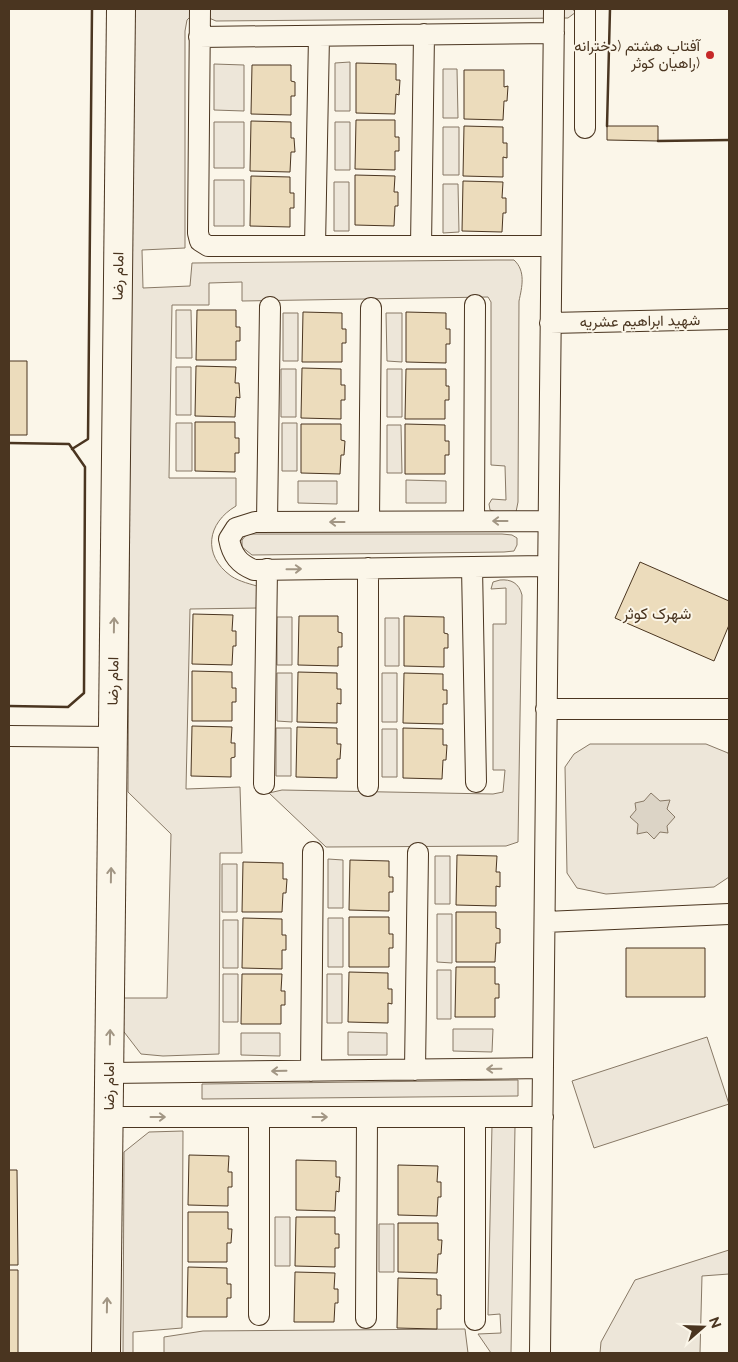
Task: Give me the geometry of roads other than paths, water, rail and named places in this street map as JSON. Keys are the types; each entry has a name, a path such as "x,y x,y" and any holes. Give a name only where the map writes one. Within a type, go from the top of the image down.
{"main road":[{"name":"امام رضا","path":"106,1353 121,9"}],"street":[{"path":"200,9 198,233 200,241 208,246 551,246"},
{"path":"540,1353 554,9"},
{"path":"585,9 585,128"},
{"path":"199,37 554,33"},
{"path":"420,246 424,34"},
{"path":"315,246 319,36"},
{"path":"474,521 475,305"},
{"path":"267,522 270,307"},
{"path":"370,522 371,308"},
{"name":"شهید ابراهیم عشریه","path":"550,323 729,318"},
{"path":"548,521 254,522 236,528 229,539 232,551 244,566 254,570 548,566"},
{"path":"472,567 476,782"},
{"path":"368,568 368,786"},
{"path":"264,784 266,570"},
{"path":"546,709 729,709"},
{"path":"9,736 113,737"},
{"path":"311,1071 312,852"},
{"path":"415,1070 418,853"},
{"path":"545,922 729,914"},
{"path":"109,1073 543,1068"},
{"path":"109,1117 543,1117"},
{"path":"259,1117 259,1315"},
{"path":"366,1318 367,1117"},
{"path":"475,1117 475,1320"}],"place":[{"name":"آفتاب هشتم (دخترانه راهیان کوثر)","path":"710,55"}],"district":[{"name":"شهرک کوثر","path":"657,613"}]}
